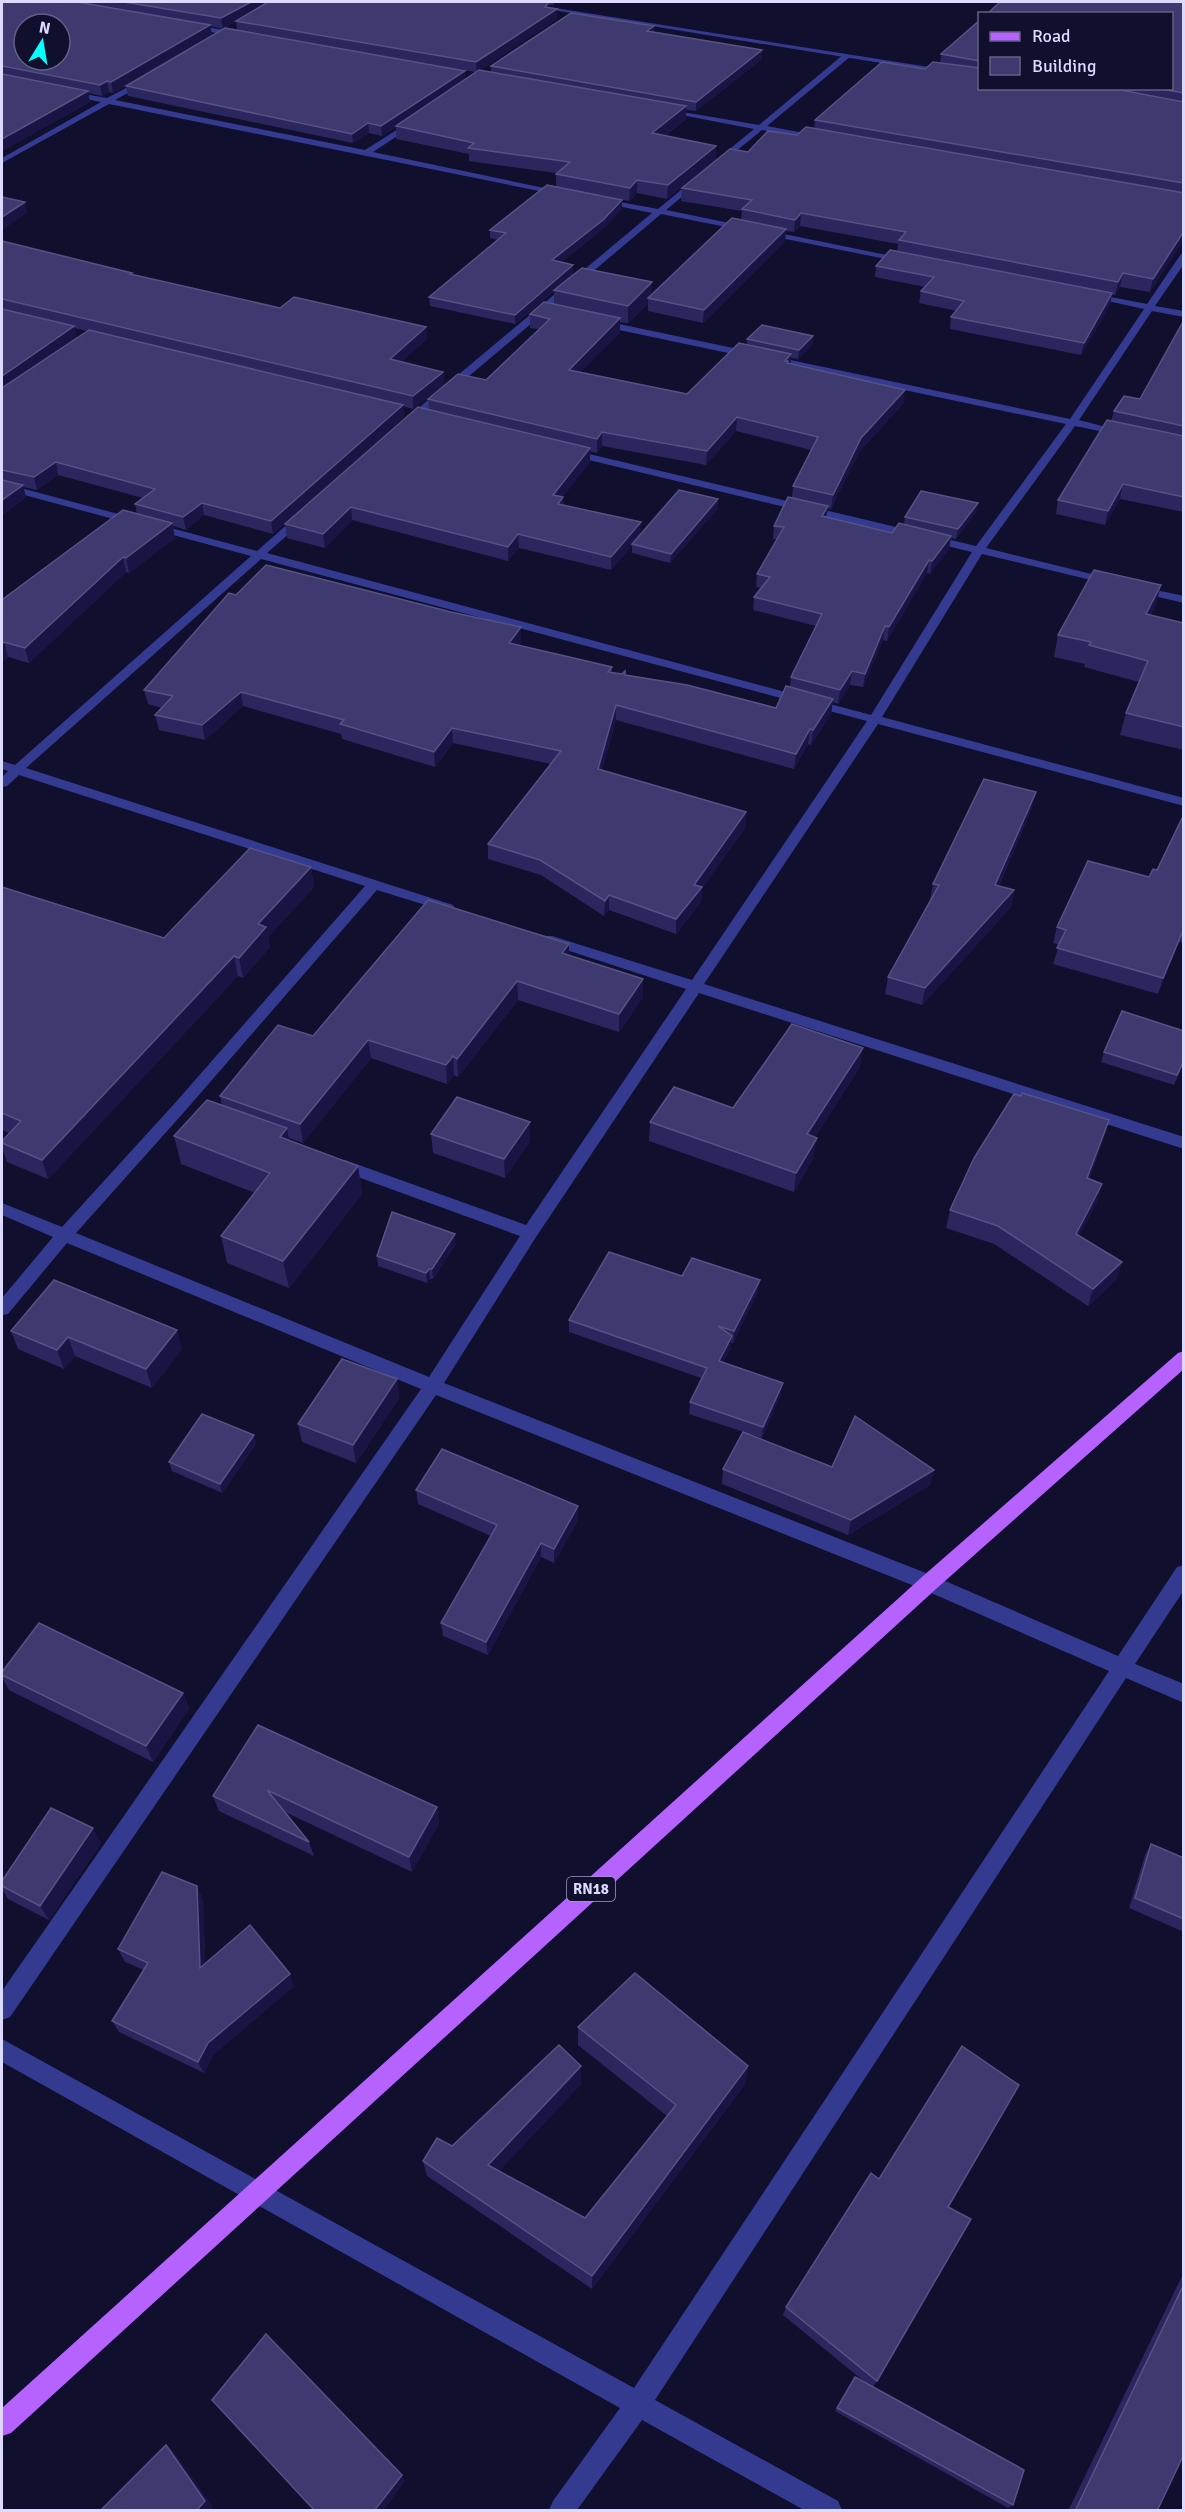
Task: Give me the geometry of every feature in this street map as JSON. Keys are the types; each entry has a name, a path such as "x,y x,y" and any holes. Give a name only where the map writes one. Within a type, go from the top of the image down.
{"main road":[{"name":"RN18","path":"2,2424 929,1583 1184,1358"}],"street":[{"path":"507,2 978,77"},
{"path":"566,19 576,12"},
{"path":"213,38 241,22"},
{"path":"177,24 246,36"},
{"path":"398,431 846,56"},
{"path":"2,161 157,72"},
{"path":"56,91 569,194"},
{"path":"655,109 831,140"},
{"path":"365,154 422,116"},
{"path":"592,198 916,262"},
{"path":"2,2009 433,1385 530,1233 875,719 979,550 1073,422 1184,256"},
{"path":"1079,294 1184,314"},
{"path":"542,310 553,313"},
{"path":"588,320 1139,436"},
{"path":"552,449 1184,600"},
{"path":"2,486 1184,802"},
{"path":"2,783 312,508"},
{"path":"2,765 465,913"},
{"path":"2,1309 64,1234 186,1109 375,884"},
{"path":"531,934 1184,1143"},
{"path":"325,1159 530,1233"},
{"path":"2,1209 433,1385 929,1583 1184,1694"},
{"path":"562,2511 638,2404 1184,1573"},
{"path":"2,2050 829,2511"}],"building":[{"path":"2,2 77,2 210,25 111,82 107,81 100,85 33,72 72,72 72,12 12,12 12,68 2,66"},
{"path":"124,2 251,2 221,18"},
{"path":"268,2 549,2 545,7 557,9 476,62 236,21"},
{"path":"1000,2 1184,2 1184,93 1168,90 1173,90 1173,12 989,12"},
{"path":"571,13 654,26 647,31 762,50 696,102 491,66"},
{"path":"978,22 978,61 941,54"},
{"path":"225,28 465,71 381,126 368,123 352,134 126,86"},
{"path":"882,62 925,69 933,62 978,68 978,90 1121,90 1184,102 1184,183 815,120"},
{"path":"479,70 686,106 652,133 716,146 668,185 637,180 630,188 556,174 570,162 468,148 474,143 396,126"},
{"path":"2,74 88,91 2,139"},
{"path":"806,127 1184,193 1184,231 1153,279 1123,273 1118,282 899,240 906,232 801,213 795,220 742,209 752,200 682,188 730,149 748,152 768,131 797,135"},
{"path":"547,185 622,200 603,220 552,260 573,265 515,315 429,297 506,233 490,230"},
{"path":"2,197 25,202 2,217"},
{"path":"732,218 786,229 704,310 648,298"},
{"path":"2,241 132,273 130,274 280,308 294,297 426,327 390,359 443,372 413,396 2,299"},
{"path":"890,250 1112,293 1084,343 951,317 964,301 921,291 934,277 876,266"},
{"path":"582,268 652,282 628,306 554,290"},
{"path":"544,302 620,318 569,370 687,394 739,343 791,354 785,361 788,361 787,363 905,390 861,438 833,495 793,486 818,437 737,417 707,451 602,432 597,439 428,399 458,374 486,380 550,319 530,314"},
{"path":"2,309 74,326 2,376"},
{"path":"1184,320 1184,426 1114,411 1124,396 1140,399"},
{"path":"762,325 813,336 799,350 747,339"},
{"path":"89,330 403,405 271,521 202,503 183,517 135,504 155,489 56,462 34,477 2,470 2,388"},
{"path":"418,407 590,448 553,495 563,497 558,504 641,522 611,557 518,534 508,547 351,507 323,534 285,524"},
{"path":"1107,420 1184,436 1184,497 1123,484 1108,511 1058,500"},
{"path":"2,480 23,485 2,500"},
{"path":"679,490 718,499 671,554 632,544"},
{"path":"921,491 978,503 958,529 905,517"},
{"path":"788,497 828,506 822,516 892,533 899,523 951,536 932,561 929,560 889,627 885,626 865,674 852,671 840,690 791,677 822,614 754,597 770,577 757,574 784,527 774,526"},
{"path":"123,510 172,523 126,558 123,557 25,648 4,642 2,644 2,599"},
{"path":"266,565 451,612 521,627 509,643 612,667 608,672 622,674 625,671 625,675 687,685 776,708 786,686 833,699 813,730 810,729 796,754 616,705 598,769 746,812 694,885 702,887 676,919 609,895 605,901 540,860 488,844 561,751 452,728 434,752 340,724 344,720 241,692 202,725 155,715 173,696 144,690 229,593 236,595"},
{"path":"1094,570 1161,585 1146,614 1184,623 1184,727 1126,713 1148,661 1089,645 1091,642 1058,635"},
{"path":"984,779 1036,792 995,885 1014,890 925,988 888,977 939,885 933,884"},
{"path":"1184,814 1184,928 1163,978 1057,948 1066,930 1057,927 1088,861 1149,877 1153,869 1157,870"},
{"path":"250,848 311,867 258,924 266,927 239,958 234,956 42,1160 2,1143 21,1121 2,1113 2,887 164,938"},
{"path":"428,900 569,944 562,953 643,979 619,1014 517,981 457,1059 453,1056 446,1065 368,1040 300,1124 220,1096 278,1025 313,1036"},
{"path":"1122,1011 1184,1031 1184,1060 1177,1075 1104,1052"},
{"path":"792,1024 863,1048 807,1134 817,1138 796,1173 650,1122 674,1087 733,1108"},
{"path":"1022,1093 1109,1120 1087,1178 1102,1184 1076,1234 1122,1262 1093,1289 998,1226 950,1210 974,1158 1014,1094 1021,1096"},
{"path":"457,1097 530,1122 504,1159 431,1134"},
{"path":"207,1100 287,1128 280,1137 358,1166 283,1261 221,1236 270,1173 174,1136"},
{"path":"392,1212 455,1234 432,1269 426,1273 377,1256"},
{"path":"609,1252 682,1276 692,1258 760,1280 734,1331 718,1326 732,1336 719,1361 783,1383 763,1427 690,1402 707,1368 569,1320"},
{"path":"54,1280 177,1330 146,1369 68,1337 57,1350 11,1331"},
{"path":"342,1359 397,1379 353,1445 298,1424"},
{"path":"202,1414 254,1435 220,1484 169,1462"},
{"path":"855,1416 934,1470 851,1520 723,1469 743,1432 832,1467"},
{"path":"442,1449 578,1506 554,1549 541,1543 486,1642 441,1623 497,1525 416,1490"},
{"path":"39,1623 183,1693 146,1746 2,1675"},
{"path":"258,1725 437,1807 409,1857 267,1790 309,1842 213,1796"},
{"path":"51,1808 93,1828 40,1906 2,1886 2,1881"},
{"path":"1151,1844 1184,1858 1184,1919 1135,1898"},
{"path":"162,1872 197,1886 200,1968 250,1925 290,1974 208,2043 198,2062 112,2021 148,1963 118,1949"},
{"path":"635,1973 748,2066 592,2276 423,2161 437,2138 452,2146 559,2045 581,2066 488,2165 585,2218 676,2105 578,2027"},
{"path":"962,2046 1019,2085 948,2207 971,2219 877,2381 786,2307 871,2173 879,2179"},
{"path":"1184,2284 1184,2454 1157,2511 1075,2511"},
{"path":"266,2334 402,2475 374,2511 315,2511 212,2400"},
{"path":"855,2377 1024,2470 1013,2505 837,2408"},
{"path":"166,2445 205,2501 196,2511 100,2511"}]}
